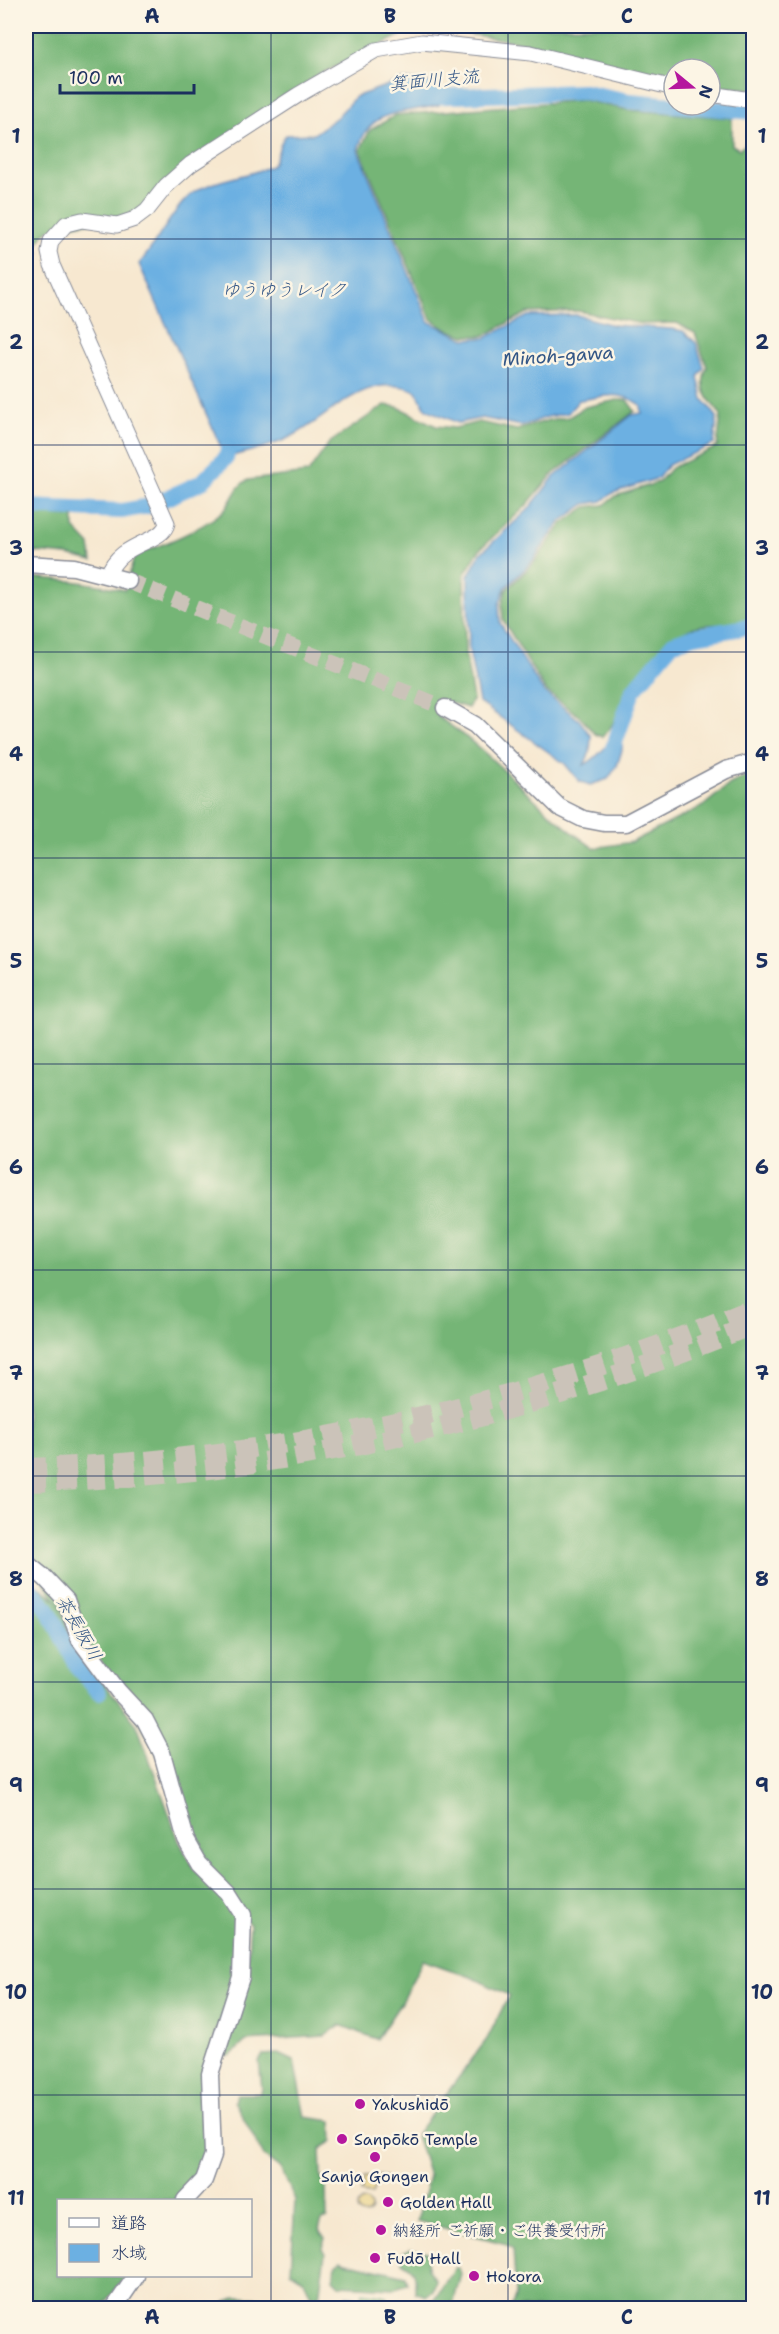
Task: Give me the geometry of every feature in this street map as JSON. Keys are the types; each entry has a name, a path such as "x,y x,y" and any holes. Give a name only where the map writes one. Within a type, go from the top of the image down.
{"main road":[{"path":"26,564 74,567 128,581"},
{"path":"445,708 475,725 559,807 583,819 604,823 626,823 726,770 753,762"},
{"path":"26,1563 45,1578 66,1600 80,1640 118,1691 145,1720 162,1753 186,1840 199,1863 230,1893 243,1915 240,1986 210,2074 213,2155 204,2180 186,2199"},
{"path":"114,2308 135,2277"}],"street":[{"path":"105,574 121,554 165,530 167,523 51,264 50,245 59,229 73,222 117,225 135,219 149,208 185,168 298,94 376,50 422,42 531,53 662,85"},
{"path":"722,96 753,98"}],"green space":[{"path":"26,26 420,26 316,76 134,215 51,229 43,234 38,244 26,244"},
{"path":"420,26 753,26 753,89 722,88 722,57 662,57 662,77 536,45"},
{"path":"583,100 628,110 662,113 662,117 732,118 732,145 739,149 745,145 750,119 754,119 753,621 697,626 673,640 656,655 634,682 612,725 602,737 595,734 580,717 545,690 503,620 502,605 506,590 533,564 562,524 586,507 604,505 616,496 659,482 671,468 717,447 721,415 705,393 703,381 707,367 695,333 677,323 642,324 578,311 527,313 483,336 465,336 446,329 431,319 360,150 370,130 396,115"},
{"path":"39,252 26,279 26,265"},
{"path":"627,400 635,411 553,474 525,507 480,549 464,575 465,652 473,699 468,708 445,701 438,717 479,748 554,817 594,848 632,842 703,806 730,784 753,773 753,2308 511,2308 516,2294 513,2250 503,2243 417,2221 429,2176 416,2135 487,2039 509,1995 471,1977 423,1960 400,2004 377,2039 340,2025 325,2036 246,2041 230,2056 223,2055 245,1995 250,1925 201,1858 190,1837 183,1801 121,1689 26,1558 26,577 76,581 125,590 135,554 180,537 213,519 226,508 240,486 248,480 308,473 329,443 385,405 398,407 436,426 455,428 479,422 517,430 549,420 569,417 585,407"},
{"path":"26,513 74,517 74,528 90,545 92,561 67,555 26,551"},
{"path":"26,1576 59,1602 73,1643 137,1725 179,1841 194,1869 225,1899 234,1915 236,1930 229,1993 203,2073 208,2154 198,2178 178,2199 57,2199 57,2277 126,2277 101,2308 26,2308"},
{"path":"279,2054 294,2061 305,2117 332,2121 333,2141 320,2149 321,2178 326,2186 327,2218 322,2220 319,2229 325,2238 322,2248 325,2254 319,2297 311,2296 304,2280 291,2271 295,2200 281,2169 264,2156 234,2101 237,2094 259,2094 262,2090 259,2061 263,2055"},
{"path":"410,2249 428,2252 427,2269 436,2280 433,2290 426,2296 415,2292 414,2272 402,2262 403,2252"},
{"path":"341,2261 406,2276 408,2284 395,2288 339,2285 333,2279 336,2265"},
{"path":"455,2268 459,2268 461,2274 452,2308 421,2308 434,2299"},
{"path":"363,2292 387,2296 388,2299 382,2308 359,2308"},
{"path":"236,2297 307,2301 311,2303 311,2308 216,2308"}],"sand":[{"path":"364,2177 387,2177 388,2184 376,2181 372,2195 361,2193"},
{"path":"361,2201 367,2201 371,2208 367,2215 361,2215 357,2211 357,2205"}],"water":[{"name":"ゆうゆうレイク","path":"402,80 422,80 438,86 439,105 401,112 379,119 363,136 358,150 429,322 465,339 485,338 528,316 577,315 613,325 683,331 696,343 704,368 698,377 703,399 717,417 714,444 668,465 658,478 613,493 602,501 585,504 560,522 531,563 505,588 499,605 500,623 543,691 579,720 591,736 590,752 584,765 604,749 617,729 623,731 622,750 617,766 608,779 590,785 579,781 565,764 479,702 469,650 468,576 481,553 528,510 554,477 632,415 642,413 641,406 626,397 604,396 579,400 568,413 547,417 522,426 482,418 458,423 426,409 416,391 399,386 382,386 352,397 280,442 226,458 139,264 180,206 196,191 214,183 271,166 286,135 314,134 337,117 355,97"},
{"path":"346,2296 357,2297 356,2308 344,2308"}],"waterway":[{"name":"箕面川支流","path":"417,97 585,92 629,101 754,112"},
{"name":"Minoh-gawa","path":"26,507 122,511 149,506 202,482 226,458 231,436"},
{"name":"Minoh-gawa","path":"612,751 633,691 673,643 694,636 754,626"},
{"name":"茶長阪川","path":"26,1583 47,1608 80,1671 99,1692"}],"tunnel":[{"path":"128,581 445,708"},
{"path":"26,1468 120,1463 213,1454 305,1440 397,1422 578,1373 754,1308"},
{"path":"26,1482 120,1478 213,1469 305,1455 397,1437 488,1415 578,1388 666,1358 754,1324"}],"place":[{"name":"Yakushidō","path":"360,2104"},
{"name":"Sanpōkō Temple","path":"342,2139"},
{"name":"Sanja Gongen","path":"375,2157"},
{"name":"Golden Hall","path":"388,2202"},
{"name":"納経所 ご祈願・ご供養受付所","path":"381,2230"},
{"name":"Fudō Hall","path":"375,2258"},
{"name":"Hokora","path":"474,2276"}]}
